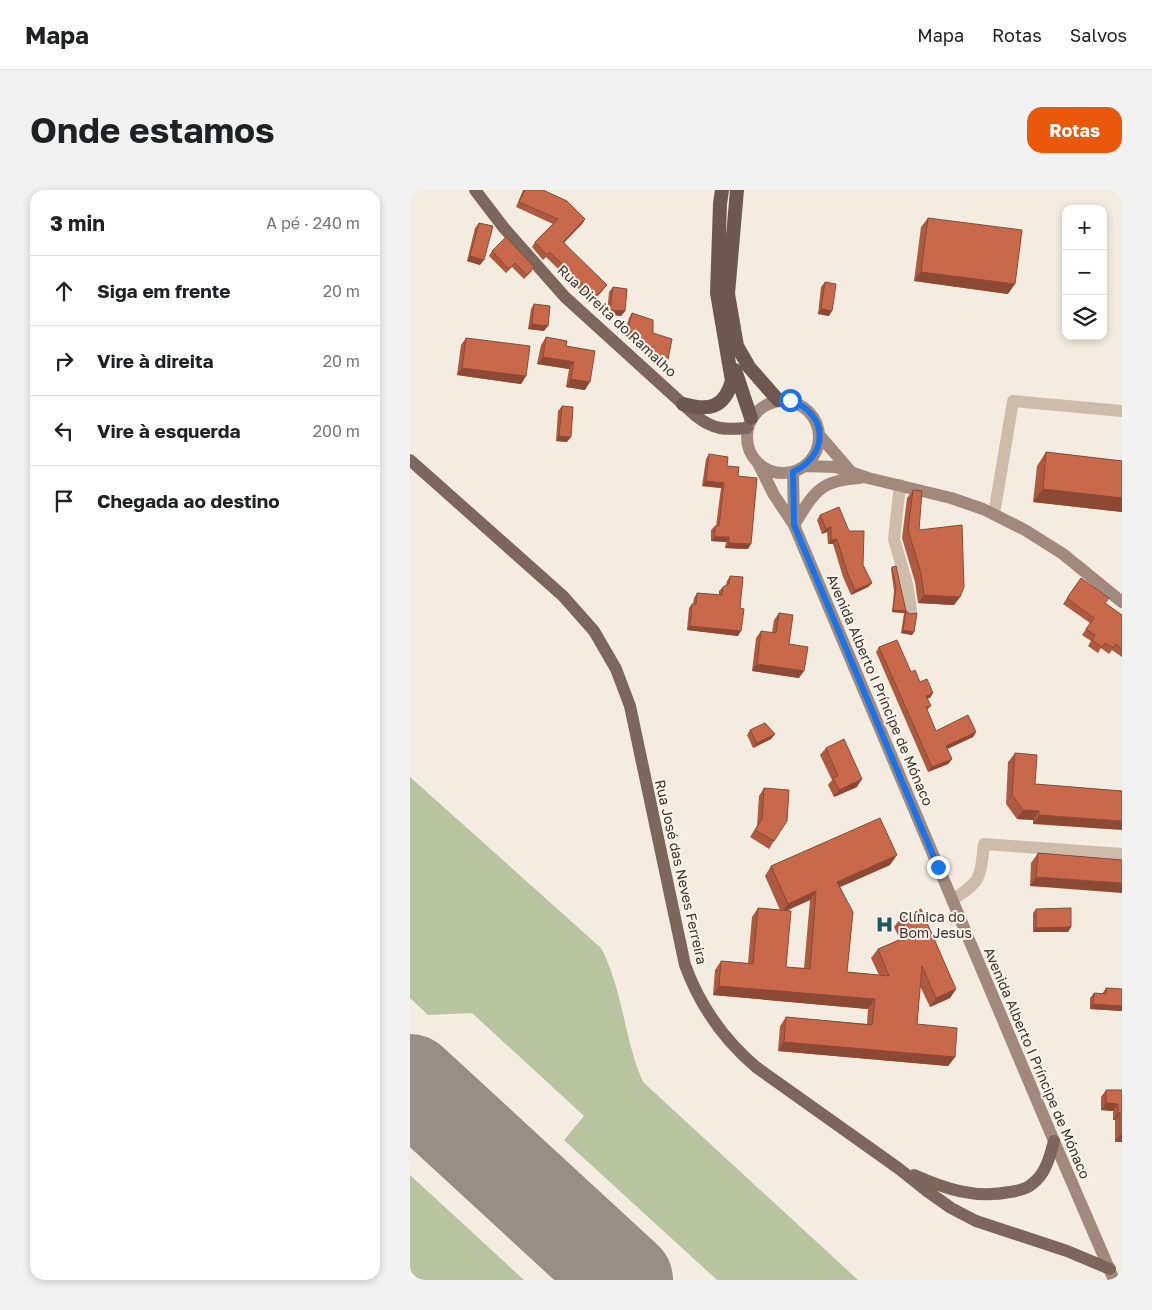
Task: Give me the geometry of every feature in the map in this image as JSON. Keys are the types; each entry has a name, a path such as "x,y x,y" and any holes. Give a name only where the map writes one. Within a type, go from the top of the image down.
{"highway":[{"path":"683,404 704,408 717,404 729,392 732,381 717,293 722,190"},
{"path":"736,190 728,294 738,346 749,367 778,400"},
{"path":"728,350 749,423"}],"main road":[{"name":"Rua Direita do Ramalho","path":"475,190 504,228 565,296 705,423 728,430 749,423"},
{"path":"799,469 816,453 820,436 817,423 810,412 801,404 790,400 778,400 767,404 758,410 749,423 746,441 750,453 758,463 768,470 780,473 799,469 836,467 868,478 951,498 994,514 1025,530 1063,554 1122,602"},
{"path":"820,436 851,472"},
{"name":"Rua José das Neves Ferreira","path":"410,460 563,596 594,630 616,668 630,706 685,965 702,1005 739,1052 756,1067 898,1168 943,1203 976,1221 1073,1254 1112,1274"},
{"name":"Avenida Alberto I Príncipe de Mónaco","path":"758,463 774,495 794,525 1112,1274"},
{"name":"Avenida Alberto I Príncipe de Mónaco","path":"794,525 799,469"},
{"path":"794,525 811,498 823,487 843,479 868,478"},
{"path":"898,1168 955,1191 973,1194 1003,1194 1032,1185 1043,1172 1050,1159 1054,1141"}],"street":[{"path":"994,514 1013,400 1122,411"},
{"path":"900,486 894,539 912,609"},
{"path":"952,900 976,883 981,874 984,844 1122,854"}],"green space":[{"path":"410,777 601,948 614,981 643,1082 858,1280 717,1280 564,1140 584,1116 472,1013 428,1015 410,998"},
{"path":"410,1175 524,1280 410,1280"}],"building":[{"path":"525,190 543,190 567,201 585,219 563,242 607,285 595,297 550,252 547,255 535,242 558,219 519,202"},
{"path":"928,218 1022,230 1015,284 921,272"},
{"path":"479,223 493,226 484,260 470,256"},
{"path":"506,237 534,267 527,275 515,263 509,269 492,251"},
{"path":"825,282 836,284 832,311 821,309"},
{"path":"613,287 627,289 625,311 610,310"},
{"path":"534,304 550,306 548,326 532,324"},
{"path":"632,313 653,320 653,333 672,339 667,364 628,329"},
{"path":"546,337 567,341 566,346 595,351 590,382 571,379 574,362 543,357"},
{"path":"466,338 530,346 526,376 462,368"},
{"path":"562,406 573,407 571,437 559,436"},
{"path":"1046,452 1122,461 1122,498 1043,489"},
{"path":"709,454 728,457 727,466 739,467 738,476 757,478 751,544 729,543 729,537 715,537 715,526 719,526 724,483 706,481"},
{"path":"913,490 922,491 919,530 962,525 964,587 960,597 924,595 921,573 908,530"},
{"path":"839,507 849,531 864,531 863,565 872,583 855,590 847,572 837,539 831,540 831,527 826,529 820,515"},
{"path":"896,566 906,611 893,610 896,588 892,567"},
{"path":"730,576 743,577 740,608 744,609 741,631 690,626 692,604 696,604 697,593 722,595 723,587 729,584"},
{"path":"1081,578 1109,598 1105,603 1122,615 1122,649 1116,644 1113,648 1105,643 1102,647 1092,640 1095,635 1086,629 1094,618 1067,598"},
{"path":"906,611 910,614 917,613 914,632 903,630"},
{"path":"779,613 793,615 789,644 808,647 804,671 757,664 761,631 776,633"},
{"path":"897,640 911,672 915,670 920,682 927,679 933,693 926,696 931,706 926,707 936,731 968,715 976,732 946,746 952,759 932,767 879,647"},
{"path":"765,723 775,734 757,743 750,730"},
{"path":"844,739 862,779 839,790 833,778 838,776 826,748"},
{"path":"1015,753 1037,755 1035,784 1122,791 1122,821 1039,815 1039,811 1023,810 1012,795"},
{"path":"764,788 789,790 787,821 774,841 755,830 762,819"},
{"path":"880,818 897,855 837,882 853,912 847,972 889,976 878,949 909,936 901,918 921,909 956,989 936,998 922,966 917,1024 957,1028 955,1057 784,1042 786,1017 872,1025 875,999 719,986 721,961 753,964 758,908 791,911 786,967 810,969 816,891 788,904 771,866"},
{"path":"1038,853 1122,860 1122,883 1036,877"},
{"path":"1071,908 1071,927 1036,928 1036,909"},
{"path":"1106,988 1122,989 1122,1006 1093,1004 1094,993 1106,994"},
{"path":"1106,1090 1122,1090 1122,1135 1120,1135 1118,1104 1106,1103"}],"runway":[{"path":"410,1082 625,1280"}],"place":[{"name":"Clínica do Bom Jesus","path":"885,925"}],"route":[{"path":"790,400 801,404 810,412 817,423 820,436 816,453 811,460 805,466 793,472 794,525 938,867"}]}
